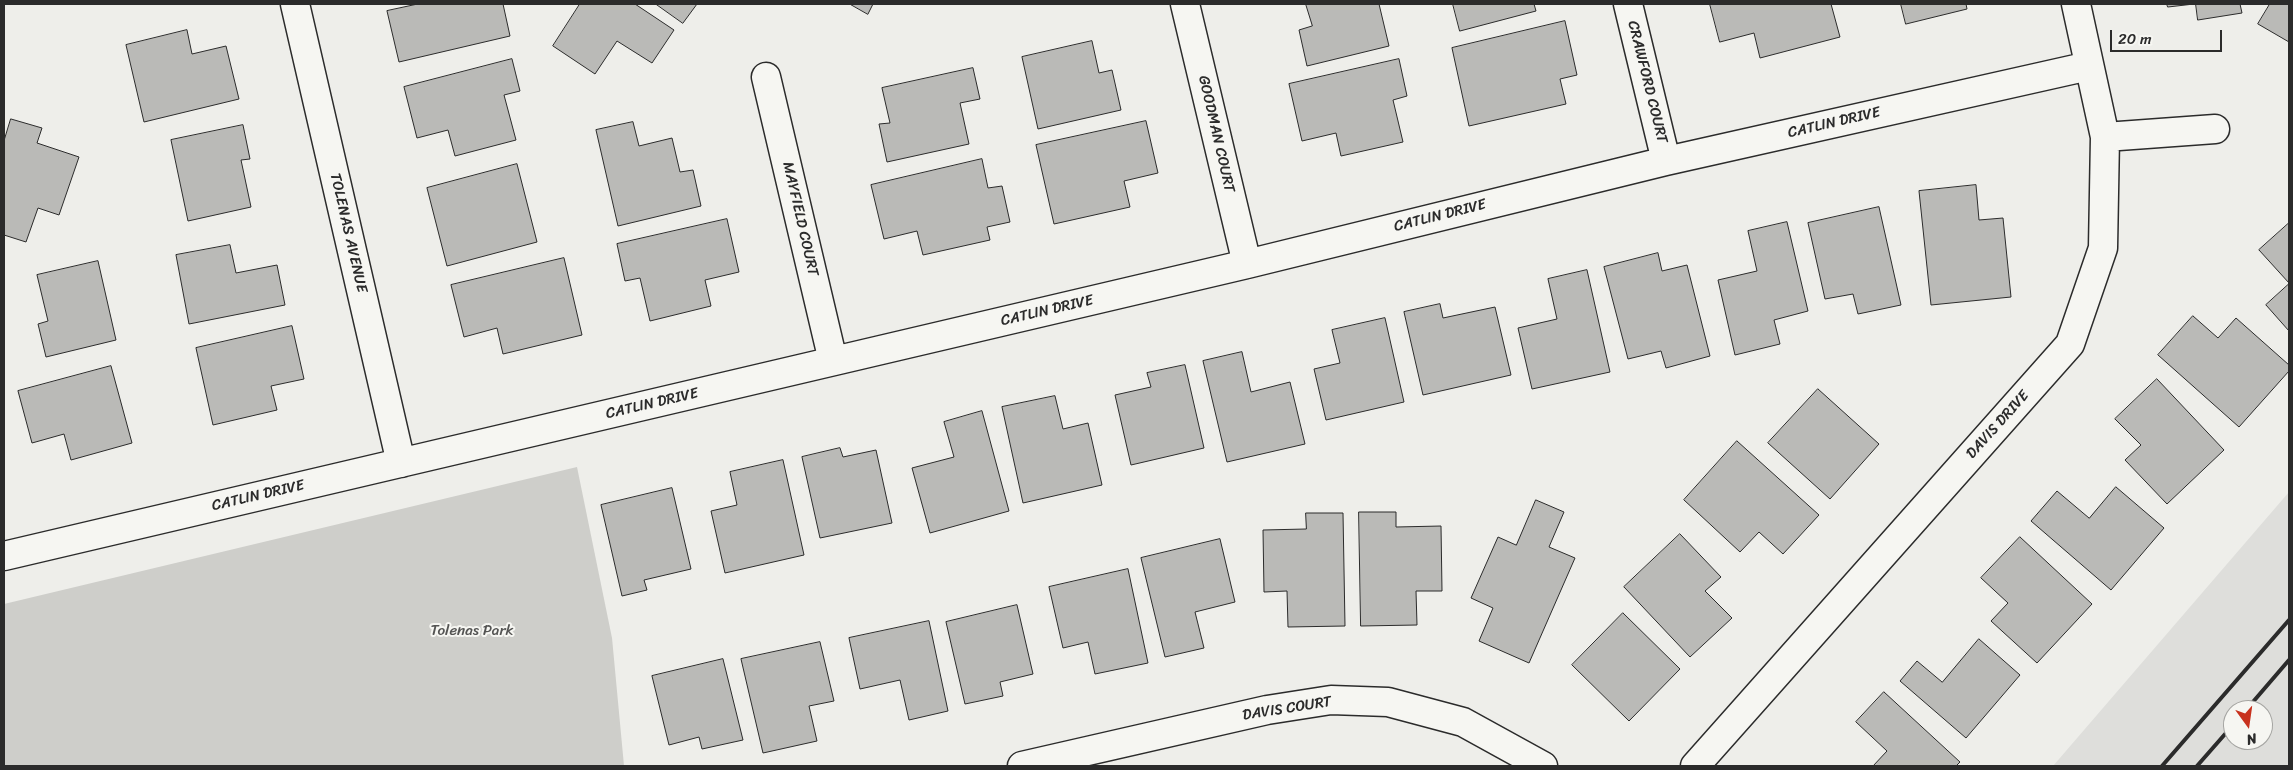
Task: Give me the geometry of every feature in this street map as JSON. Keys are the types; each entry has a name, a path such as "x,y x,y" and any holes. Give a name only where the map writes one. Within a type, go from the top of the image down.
{"street":[{"name":"TOLENAS AVENUE","path":"296,4 401,463"},
{"name":"GOODMAN COURT","path":"1185,4 1247,264"},
{"name":"CRAWFORD COURT","path":"1628,4 1666,161"},
{"name":"DAVIS DRIVE","path":"1695,766 2070,344 2103,248 2105,136 2076,4"},
{"name":"CATLIN DRIVE","path":"4,556 1247,264 1666,161 2089,66"},
{"name":"MAYFIELD COURT","path":"766,77 833,361"},
{"path":"2105,136 2215,129"},
{"name":"DAVIS COURT","path":"1022,766 1267,710 1331,700 1388,702 1463,722 1543,766"}],"shaded area":[{"path":"2289,492 2289,766 2053,766"}],"green space":[{"name":"Tolenas Park","path":"577,467 612,638 624,766 4,766 4,604"}],"building":[{"path":"418,4 503,4 510,36 399,62 387,11"},
{"path":"580,4 635,4 674,30 652,63 617,41 595,74 553,46"},
{"path":"656,4 697,4 683,23"},
{"path":"850,4 873,4 868,14"},
{"path":"1306,4 1379,4 1389,46 1307,66 1299,30 1312,26"},
{"path":"1453,4 1534,4 1536,11 1460,31"},
{"path":"1710,4 1831,4 1840,37 1760,58 1754,33 1720,42"},
{"path":"1901,4 1966,4 1967,9 1906,24"},
{"path":"2167,4 2194,4 2168,7"},
{"path":"2196,4 2240,4 2242,13 2198,20"},
{"path":"2270,4 2289,4 2289,42 2258,24"},
{"path":"1565,21 1577,75 1560,79 1566,104 1469,126 1452,48"},
{"path":"187,30 192,54 226,46 239,99 144,122 126,45"},
{"path":"1092,41 1099,73 1112,70 1121,110 1038,129 1022,57"},
{"path":"512,59 520,91 504,95 516,140 455,156 448,130 417,138 404,87"},
{"path":"1399,59 1407,96 1393,100 1403,142 1341,156 1336,133 1302,141 1289,84"},
{"path":"973,68 980,99 960,103 969,144 887,162 879,124 890,123 882,88"},
{"path":"11,119 42,128 37,143 79,157 59,215 38,208 26,242 4,235 4,141"},
{"path":"1146,121 1158,173 1124,181 1130,207 1054,224 1036,145"},
{"path":"633,122 639,146 672,138 680,172 693,170 701,206 618,226 596,130"},
{"path":"243,125 250,159 241,160 251,207 188,221 171,140"},
{"path":"982,159 988,188 1002,186 1010,222 987,227 990,240 923,255 917,231 884,239 871,185"},
{"path":"517,164 537,242 447,266 427,188"},
{"path":"1976,185 1979,220 2003,218 2011,297 1931,305 1919,191"},
{"path":"1879,207 1901,305 1858,314 1853,294 1825,299 1808,223"},
{"path":"727,219 739,272 705,280 711,306 650,321 640,278 625,281 617,244"},
{"path":"1787,222 1808,311 1774,320 1780,344 1735,355 1718,280 1757,271 1748,231"},
{"path":"2289,223 2289,283 2259,250"},
{"path":"230,245 236,273 277,265 285,305 189,324 176,255"},
{"path":"1658,253 1662,271 1687,265 1710,356 1666,368 1661,351 1628,359 1604,267"},
{"path":"564,258 582,335 503,354 497,328 464,337 451,285"},
{"path":"98,261 116,340 46,357 38,324 48,321 37,275"},
{"path":"1587,270 1610,372 1532,389 1518,328 1557,319 1548,279"},
{"path":"2289,284 2289,331 2266,305"},
{"path":"1440,304 1443,318 1495,307 1511,375 1423,395 1404,312"},
{"path":"2193,316 2218,338 2236,318 2289,365 2289,371 2239,427 2158,355"},
{"path":"1385,318 1404,402 1326,420 1314,369 1340,363 1332,330"},
{"path":"292,326 304,379 271,386 277,410 213,425 196,348"},
{"path":"1242,352 1251,392 1290,382 1305,444 1227,462 1203,361"},
{"path":"1185,365 1204,448 1131,465 1115,395 1151,387 1147,373"},
{"path":"111,366 132,443 71,460 64,434 32,443 18,391"},
{"path":"2157,379 2224,450 2167,504 2125,460 2141,445 2115,419"},
{"path":"1818,389 1879,444 1830,499 1768,443"},
{"path":"1055,396 1063,429 1088,423 1102,485 1023,503 1002,407"},
{"path":"982,411 1009,511 930,533 912,468 954,457 944,422"},
{"path":"1737,441 1819,515 1783,554 1759,532 1740,552 1684,500"},
{"path":"840,448 843,457 876,450 892,523 820,538 802,457"},
{"path":"783,460 804,555 725,573 711,511 737,505 730,472"},
{"path":"2116,487 2164,528 2111,590 2031,521 2057,491 2089,518"},
{"path":"672,488 691,569 644,580 647,590 622,596 601,505"},
{"path":"1536,500 1564,512 1549,547 1575,558 1529,663 1479,641 1493,608 1471,598 1498,537 1516,545"},
{"path":"1359,512 1396,512 1396,527 1441,526 1442,591 1416,591 1417,625 1361,626"},
{"path":"1306,513 1343,513 1345,626 1288,627 1287,591 1264,592 1263,530 1306,529"},
{"path":"1680,534 1721,577 1705,591 1732,618 1690,657 1624,587"},
{"path":"2020,537 2092,604 2037,663 1991,621 2008,603 1981,578"},
{"path":"1220,539 1235,602 1195,612 1204,648 1165,657 1141,558"},
{"path":"1128,569 1148,663 1095,674 1088,642 1063,648 1049,587"},
{"path":"1017,605 1033,674 1000,682 1003,696 965,704 946,622"},
{"path":"1623,613 1680,669 1629,721 1572,665"},
{"path":"929,621 948,711 909,720 900,680 860,689 849,638"},
{"path":"1979,639 2020,675 1966,738 1900,681 1917,661 1942,682"},
{"path":"820,642 834,701 809,706 817,741 763,753 741,659"},
{"path":"723,659 743,740 702,749 699,737 669,745 652,676"},
{"path":"1884,692 1960,762 1956,766 1873,766 1887,751 1856,722"}],"railway":[{"path":"2162,766 2289,620"},
{"path":"2255,700 2289,660"},
{"path":"2197,766 2223,736"}]}
